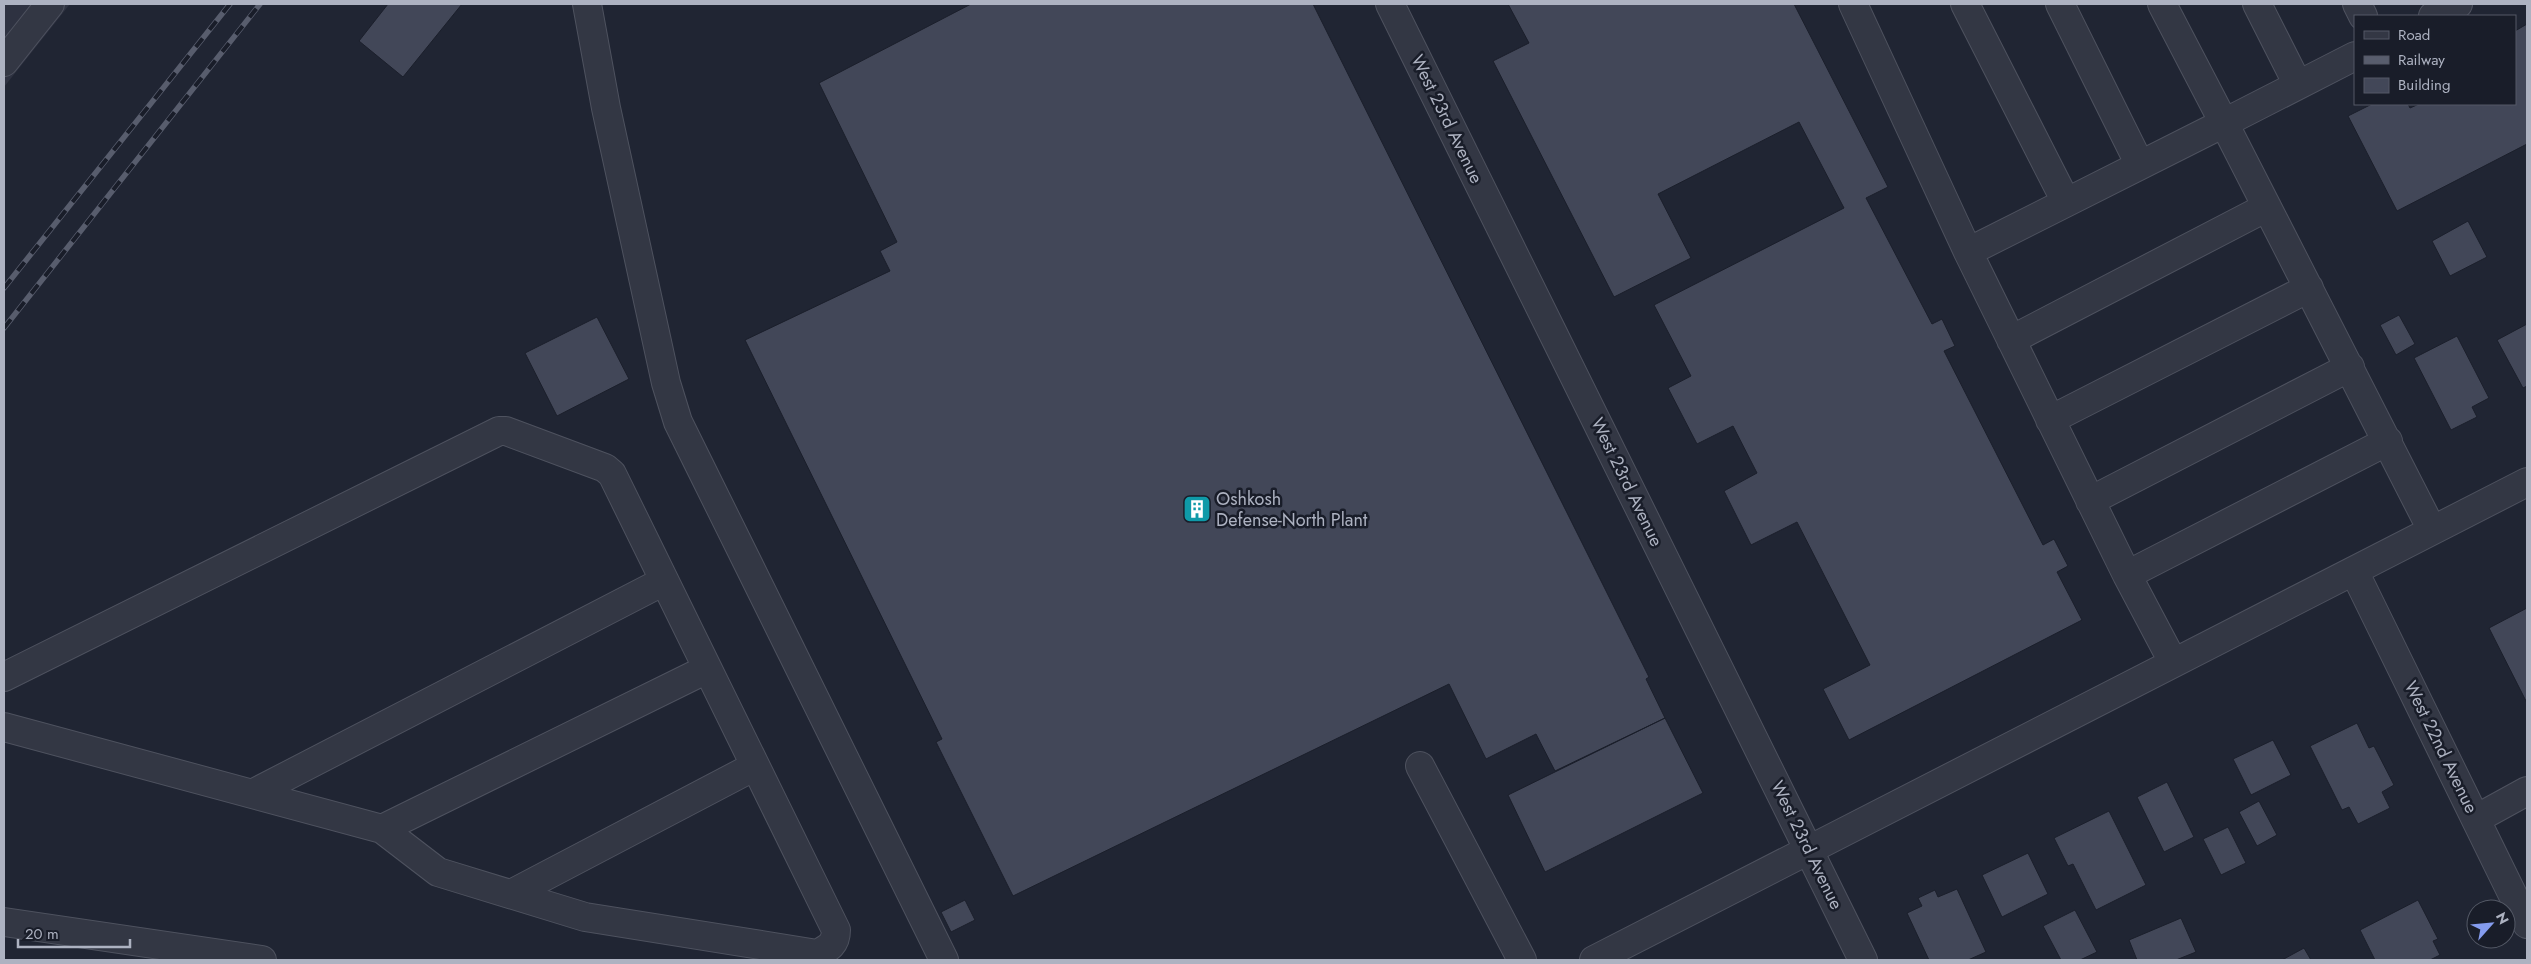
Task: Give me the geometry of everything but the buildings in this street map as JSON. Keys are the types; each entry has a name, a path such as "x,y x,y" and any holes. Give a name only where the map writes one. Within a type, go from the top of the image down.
{"street":[{"path":"4,62 50,4"},
{"path":"587,4 606,108 666,384 678,422 939,950"},
{"name":"West 23rd Avenue","path":"1390,4 1863,960"},
{"path":"1853,4 1968,252 2090,501 2173,662"},
{"path":"1965,4 2066,202"},
{"path":"2060,4 2140,165"},
{"path":"2162,4 2432,530"},
{"path":"2257,4 2298,85"},
{"path":"1968,252 2354,57"},
{"path":"2011,340 2267,206"},
{"path":"2050,420 2309,288"},
{"path":"2090,501 2350,367"},
{"path":"4,677 499,430 506,431 605,468 612,474 836,930 836,939 829,948 817,954 585,917 438,872 382,829 4,727"},
{"path":"2127,574 2388,441"},
{"path":"1594,960 1809,848 2527,482"},
{"name":"West 22nd Avenue","path":"2354,571 2527,924"},
{"path":"252,794 664,580"},
{"path":"382,829 707,669"},
{"path":"511,894 755,766"},
{"path":"1420,766 1522,960"},
{"path":"2476,819 2527,792"},
{"path":"4,922 262,960"}],"shaded area":[{"path":"4,4 70,4 4,87"}],"railway":[{"path":"4,288 230,4"},
{"path":"4,328 260,4"}],"place":[{"name":"Oshkosh Defense-North Plant","path":"1197,509"}]}
